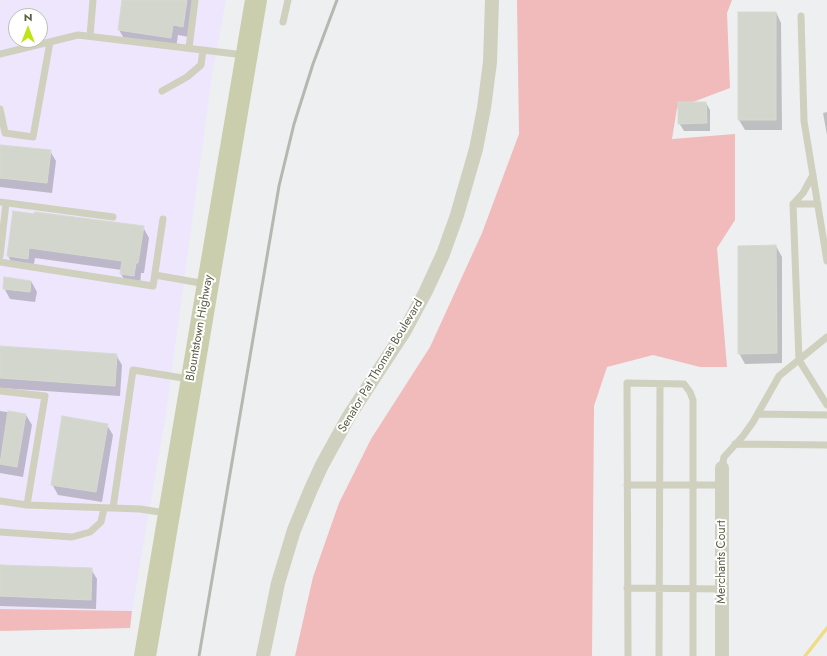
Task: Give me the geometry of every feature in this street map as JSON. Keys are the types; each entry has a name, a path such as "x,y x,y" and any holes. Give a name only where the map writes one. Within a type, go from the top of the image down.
{"main road":[{"name":"Blountstown Highway","path":"145,656 256,0"}],"street":[{"name":"Senator Pat Thomas Boulevard","path":"263,656 278,583 292,538 319,471 349,416 404,332 423,298 443,254 457,215 476,149 484,108 490,62 492,0"},
{"name":"Merchants Court","path":"722,468 722,656"}],"lane":[{"path":"90,36 93,0"},
{"path":"189,48 195,0"},
{"path":"283,22 288,0"},
{"path":"801,16 804,121 827,261"},
{"path":"0,54 78,35 246,55"},
{"path":"0,110 5,133 33,137 50,42"},
{"path":"162,92 187,77 201,66 203,50"},
{"path":"813,175 803,193 793,204 799,360 827,405"},
{"path":"0,256 3,202 113,218"},
{"path":"793,204 818,204"},
{"path":"0,262 153,286 163,219"},
{"path":"155,275 207,285"},
{"path":"722,468 724,457 743,436 758,414 779,376 827,336"},
{"path":"113,508 133,370 191,379"},
{"path":"628,656 627,383 684,384 690,392 693,400 693,656"},
{"path":"659,656 660,384"},
{"path":"0,391 45,396 26,505"},
{"path":"758,414 827,415"},
{"path":"735,444 827,445"},
{"path":"628,485 722,485"},
{"path":"0,501 26,505 113,508 169,513"},
{"path":"0,532 72,537 90,532 101,522 104,508"},
{"path":"628,588 722,589"}],"shaded area":[{"path":"0,0 226,0 212,75 166,413 132,611 0,609"},
{"path":"517,0 732,0 727,13 730,88 677,108 672,139 735,134 735,220 717,248 727,367 700,367 653,355 607,367 594,406 592,656 295,656 313,577 339,503 371,439 430,347 482,233 519,134"},
{"path":"0,609 132,611 130,628 0,631"}],"building":[{"path":"122,0 187,0 183,27 173,25 171,38 118,30"},
{"path":"738,12 776,12 776,120 738,120"},
{"path":"678,102 706,102 707,123 678,124"},
{"path":"0,145 51,150 47,183 0,178"},
{"path":"13,211 34,214 35,212 144,226 138,263 136,263 134,276 120,274 122,261 29,248 28,259 7,256"},
{"path":"776,245 777,353 738,354 738,246"},
{"path":"4,277 31,281 30,292 3,289"},
{"path":"0,346 117,354 115,386 0,378"},
{"path":"8,411 26,414 17,467 0,464"},
{"path":"62,416 108,424 96,492 51,485"},
{"path":"0,565 92,568 91,600 0,596"}],"waterway":[{"path":"805,656 827,628"}],"railway":[{"path":"199,656 279,186 294,124 313,64 337,0"}]}
